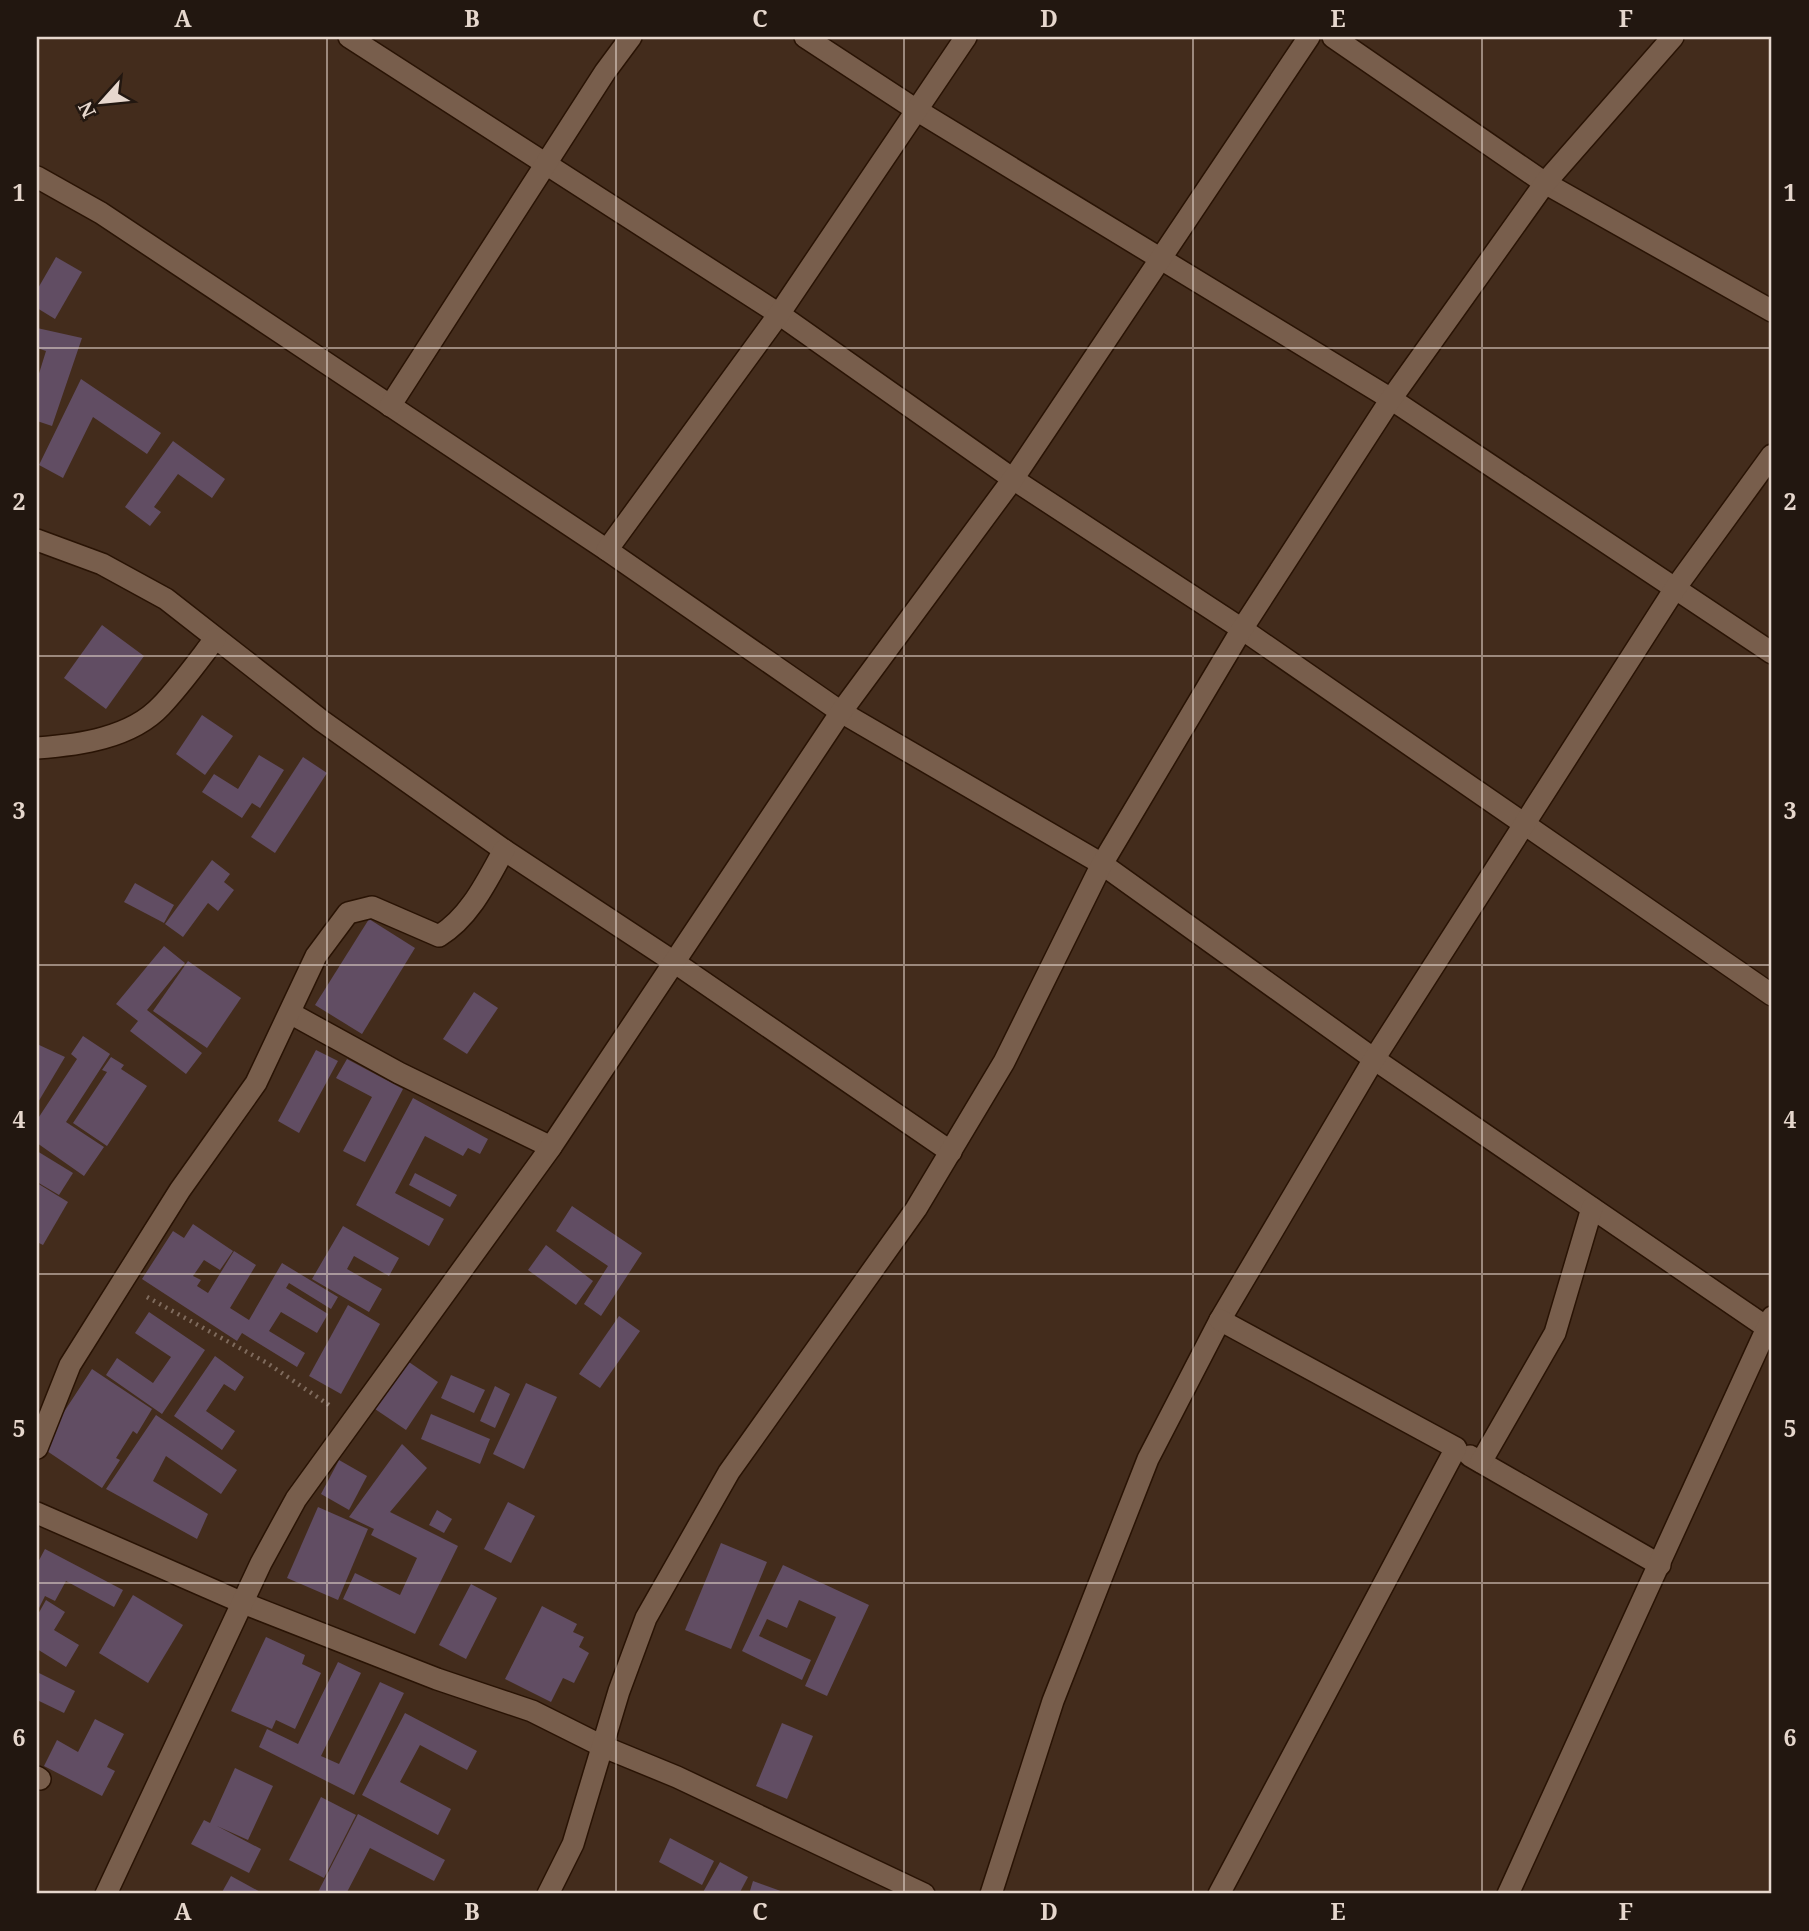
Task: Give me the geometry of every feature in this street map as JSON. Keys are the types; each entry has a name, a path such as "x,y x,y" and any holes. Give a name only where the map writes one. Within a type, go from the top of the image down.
{"street":[{"path":"349,37 779,314 1013,479 1242,628 1525,827 1772,995"},
{"path":"390,406 605,72 631,37"},
{"path":"805,37 918,111 1391,399 1772,653"},
{"path":"607,550 779,314 966,37"},
{"path":"106,1894 243,1603 296,1499 551,1147 841,712 1013,479 1309,37"},
{"path":"1333,37 1545,183 1772,311"},
{"path":"548,1894 573,1844 619,1691 646,1618 729,1472 916,1209 1004,1062 1102,864 1242,628 1391,399 1545,183 1673,37"},
{"path":"37,177 102,213 607,550 841,712 1102,864 1374,1059 1592,1208 1770,1325 1508,1894"},
{"path":"991,1894 1053,1701 1143,1472 1220,1320 1374,1059 1525,827 1676,587 1772,455"},
{"path":"37,540 102,565 166,599 322,722 504,850 674,962 951,1152"},
{"path":"37,748 109,737 136,725 160,708 215,639"},
{"path":"37,1448 70,1365 180,1190 256,1083 316,957 348,913 372,907 439,936 454,927 479,894 504,850"},
{"path":"290,1013 399,1073 551,1147"},
{"path":"1481,1462 1556,1333 1592,1208"},
{"path":"1220,1320 1456,1448 1660,1565"},
{"path":"1219,1894 1456,1448"},
{"path":"37,1513 243,1603 437,1679 532,1711 604,1747 677,1777 924,1894"}],"path":[{"path":"122,1283 267,1363 352,1421"}],"building":[{"path":"56,257 82,272 55,319 37,308 37,290"},
{"path":"37,328 82,338 52,426 37,421 37,380 46,351 37,348"},
{"path":"81,379 161,433 147,454 93,417 63,478 39,465"},
{"path":"173,441 225,479 212,498 178,474 154,507 161,512 150,526 125,507"},
{"path":"102,625 144,656 106,709 64,678"},
{"path":"202,715 233,736 205,775 176,754"},
{"path":"259,755 284,770 260,808 252,803 242,818 202,792 214,774 238,789"},
{"path":"303,757 327,773 275,853 251,837"},
{"path":"212,860 230,874 224,882 234,890 218,911 208,903 183,937 165,924"},
{"path":"135,883 174,905 164,923 124,902"},
{"path":"369,919 415,948 362,1034 315,1005"},
{"path":"164,946 185,963 147,1010 202,1053 186,1074 130,1031 138,1021 116,1004"},
{"path":"188,961 241,998 207,1048 153,1011"},
{"path":"474,992 498,1008 467,1054 443,1039"},
{"path":"83,1036 110,1054 66,1122 104,1147 84,1176 37,1143 37,1120 77,1059 71,1054"},
{"path":"37,1044 65,1057 37,1104"},
{"path":"316,1050 338,1061 299,1133 278,1121"},
{"path":"111,1057 124,1065 121,1069 147,1086 107,1146 73,1123 107,1072 102,1070"},
{"path":"347,1059 403,1089 365,1162 343,1151 372,1097 336,1078"},
{"path":"413,1098 488,1139 480,1154 468,1148 463,1156 425,1136 395,1193 444,1219 429,1246 356,1205"},
{"path":"37,1151 73,1173 59,1195 37,1182"},
{"path":"415,1173 457,1195 450,1207 409,1185"},
{"path":"37,1183 68,1202 43,1245 37,1242"},
{"path":"572,1206 642,1253 601,1316 584,1304 608,1266 556,1231"},
{"path":"193,1224 233,1251 220,1270 204,1260 193,1276 201,1280 197,1286 208,1293 234,1251 256,1265 230,1308 249,1320 282,1263 338,1297 331,1309 289,1283 286,1288 328,1314 317,1333 281,1312 269,1331 305,1353 297,1367 242,1333 237,1341 142,1279 173,1231 184,1238"},
{"path":"343,1226 399,1258 389,1276 354,1256 347,1269 382,1289 369,1312 312,1279"},
{"path":"546,1245 593,1281 576,1305 528,1270"},
{"path":"348,1305 380,1324 341,1394 309,1376"},
{"path":"149,1312 205,1350 162,1414 106,1375 117,1358 153,1383 171,1357 135,1333"},
{"path":"619,1316 640,1331 600,1388 579,1374"},
{"path":"215,1356 244,1377 235,1391 224,1384 206,1411 235,1431 222,1450 174,1416"},
{"path":"406,1360 438,1382 406,1430 375,1409"},
{"path":"92,1369 152,1409 137,1434 133,1431 116,1458 120,1460 102,1488 41,1447"},
{"path":"451,1375 485,1390 474,1413 441,1398"},
{"path":"526,1383 557,1397 524,1469 493,1454"},
{"path":"495,1386 510,1394 495,1428 480,1421"},
{"path":"431,1414 490,1439 480,1464 421,1439"},
{"path":"156,1415 237,1470 221,1494 166,1456 153,1481 208,1514 197,1539 106,1489"},
{"path":"402,1444 427,1468 390,1512 458,1546 415,1634 343,1599 355,1573 400,1595 417,1558 371,1535 374,1529 349,1517"},
{"path":"339,1460 367,1476 349,1510 321,1494"},
{"path":"508,1502 535,1516 511,1563 484,1549"},
{"path":"318,1507 368,1529 338,1600 287,1578"},
{"path":"437,1510 452,1519 444,1533 429,1525"},
{"path":"721,1543 767,1562 731,1649 685,1630"},
{"path":"45,1549 123,1590 114,1607 66,1581 55,1601 45,1596 37,1612 37,1564"},
{"path":"783,1565 869,1605 827,1696 805,1686 836,1617 799,1600 787,1628 767,1619 759,1636 811,1660 802,1680 742,1651"},
{"path":"471,1584 497,1598 466,1659 439,1645"},
{"path":"133,1595 183,1625 148,1683 99,1653"},
{"path":"46,1600 65,1612 54,1630 79,1645 66,1667 37,1649 37,1616"},
{"path":"542,1606 577,1624 573,1632 584,1637 579,1647 589,1653 574,1683 563,1678 551,1702 505,1679"},
{"path":"266,1637 305,1655 302,1664 321,1673 295,1729 276,1720 272,1729 231,1711"},
{"path":"338,1662 361,1673 321,1756 339,1764 380,1682 404,1693 354,1795 259,1747 267,1729 298,1744"},
{"path":"37,1672 75,1691 64,1713 37,1700"},
{"path":"405,1713 477,1751 467,1770 420,1745 400,1782 451,1809 438,1835 362,1795"},
{"path":"95,1719 124,1734 107,1767 115,1771 102,1796 44,1766 57,1740 78,1752"},
{"path":"782,1723 813,1736 787,1799 756,1786"},
{"path":"235,1768 273,1786 248,1840 217,1826 261,1849 249,1873 191,1844 204,1820 210,1823"},
{"path":"321,1797 356,1815 324,1878 289,1860"},
{"path":"358,1814 445,1860 434,1881 370,1848 346,1894 317,1894"},
{"path":"670,1838 714,1861 702,1885 659,1862"},
{"path":"720,1862 748,1877 739,1894 702,1894"},
{"path":"231,1876 264,1894 221,1894"},
{"path":"753,1881 789,1894 749,1894"}]}
